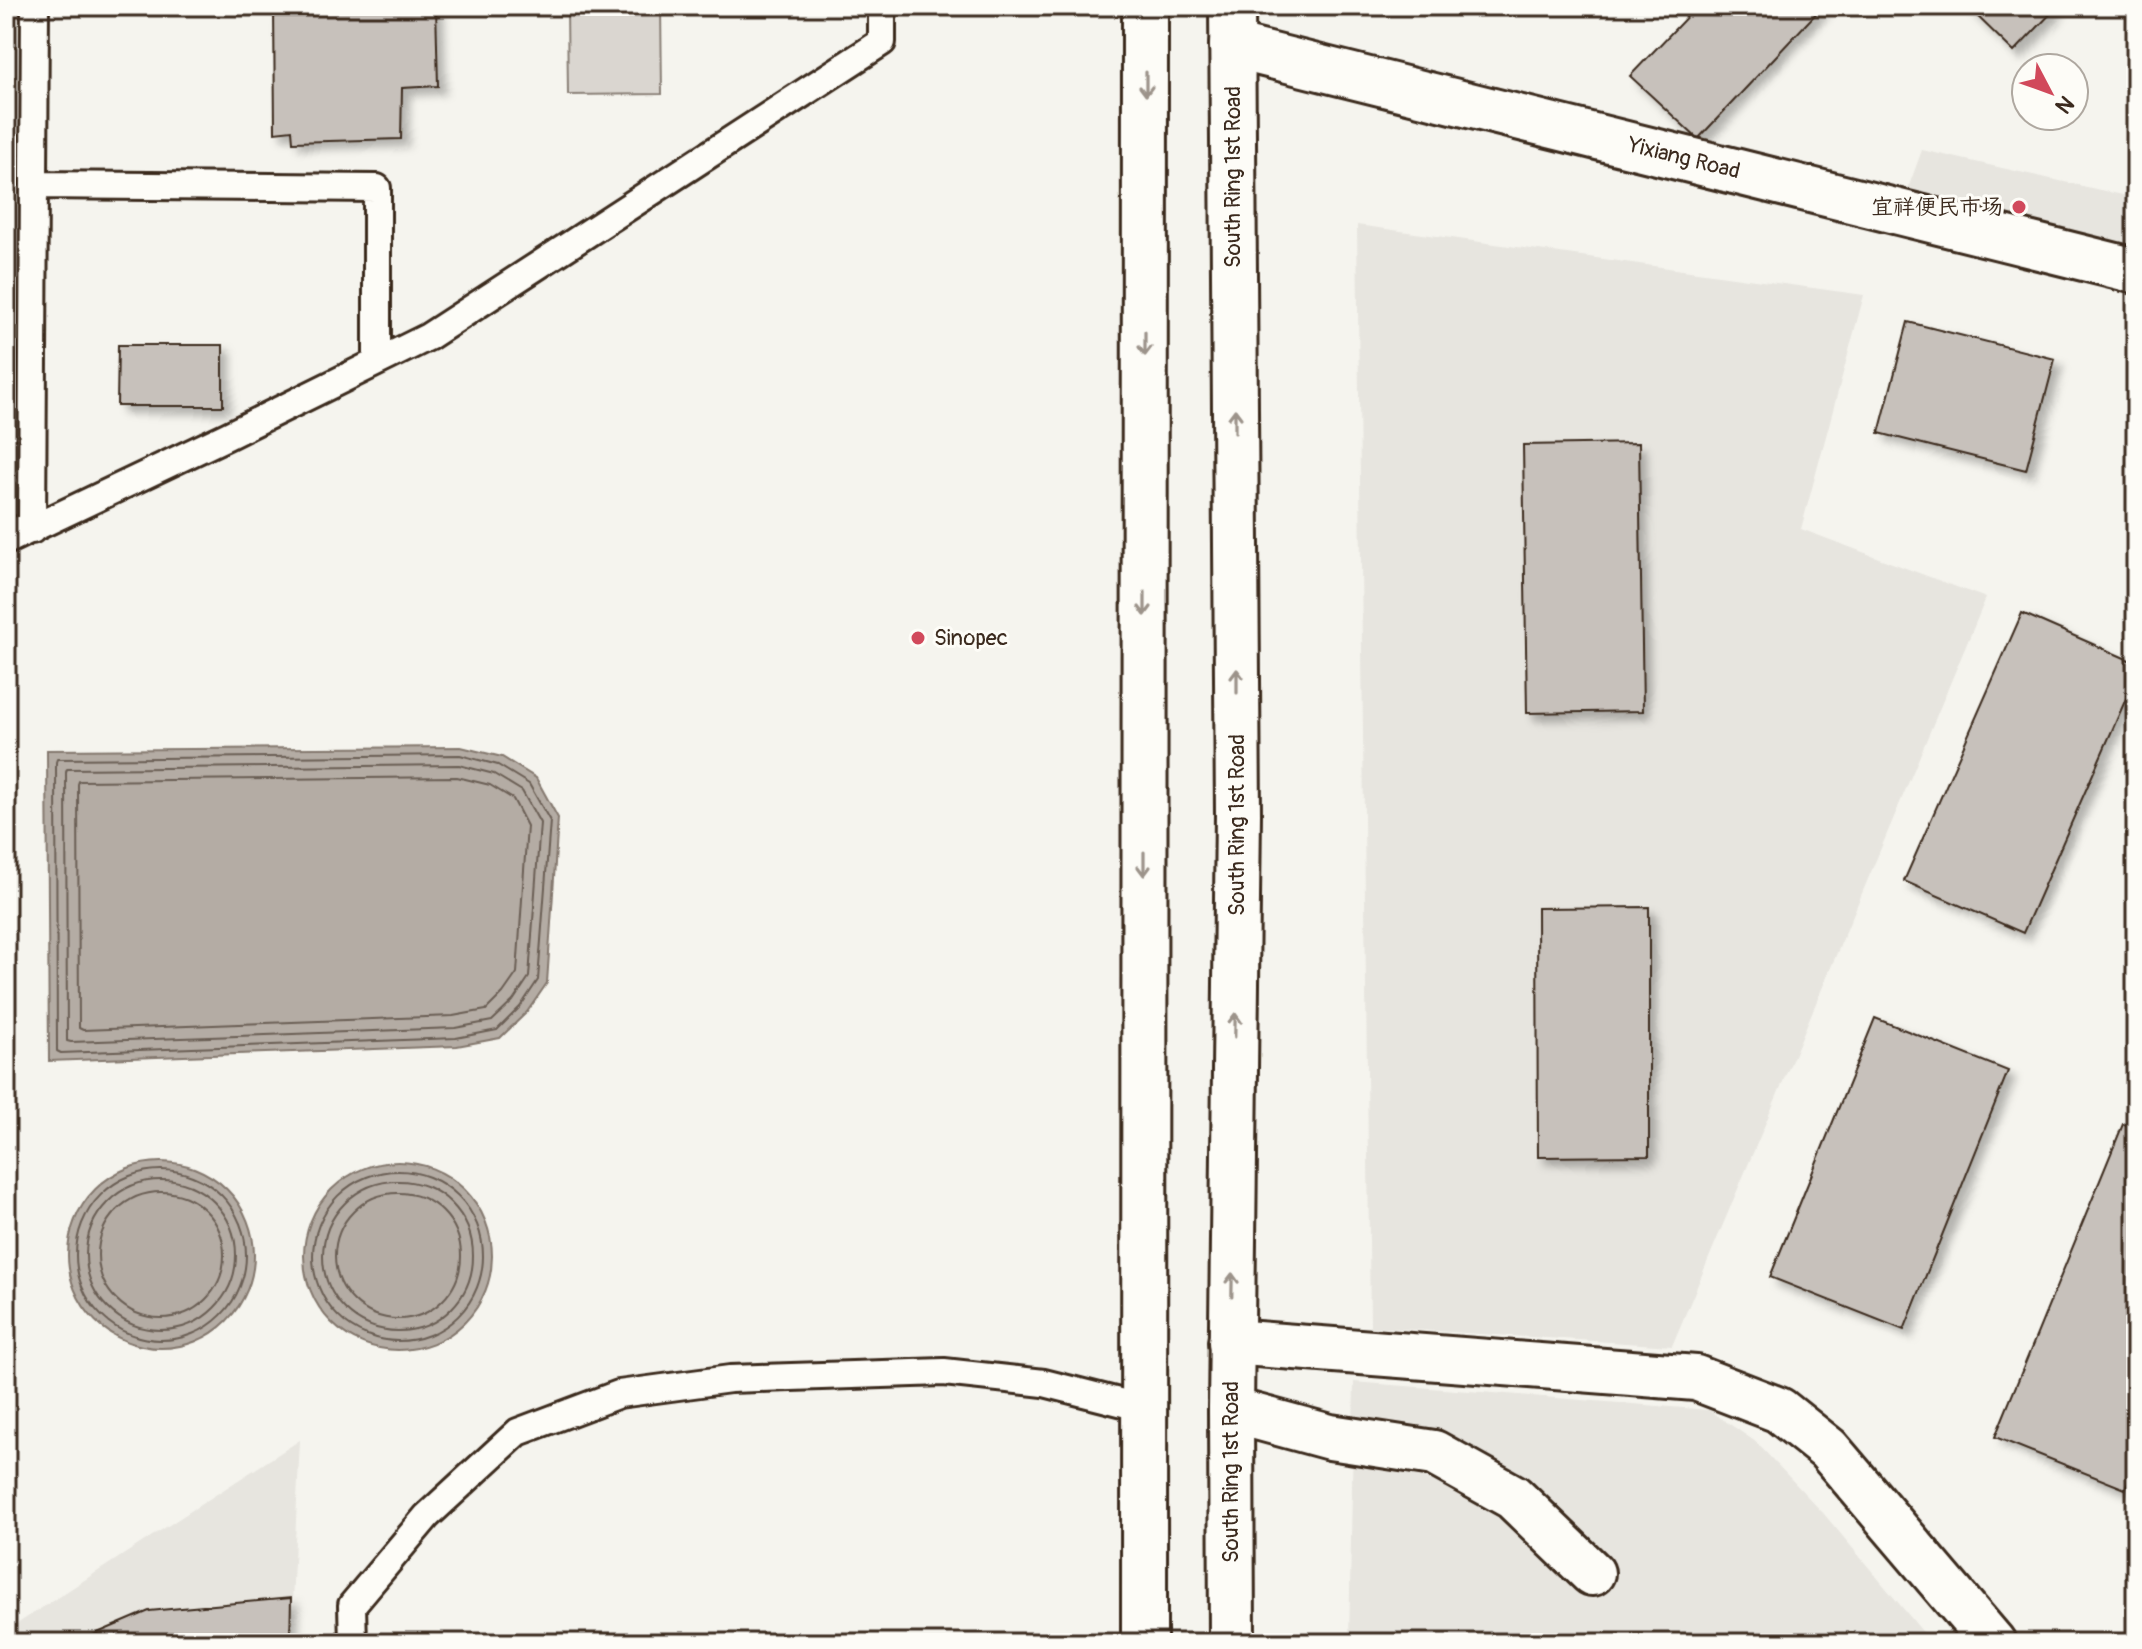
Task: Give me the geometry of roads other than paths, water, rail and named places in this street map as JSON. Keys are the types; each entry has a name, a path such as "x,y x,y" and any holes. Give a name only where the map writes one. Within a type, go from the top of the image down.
{"main road":[{"path":"1144,1643 1145,6"},
{"name":"Yixiang Road","path":"1232,26 2136,271"},
{"name":"South Ring 1st Road","path":"1232,26 1238,814 1231,1342 1232,1643"},
{"path":"1231,1342 1696,1378 1779,1410 1828,1449 1993,1643"},
{"path":"1231,1410 1330,1437 1434,1453 1513,1497 1592,1573"}],"lane":[{"path":"19,530 34,185 35,6"},
{"path":"6,541 19,530 428,337 882,42 882,6"},
{"path":"34,185 377,188 377,362"},
{"path":"353,1643 352,1605 427,1516 518,1432 619,1394 730,1379 944,1372 1044,1383 1143,1408"}],"water":[{"path":"461,747 502,757 536,778 558,818 547,983 527,1012 500,1038 457,1046 49,1061 47,750"},
{"path":"161,1162 179,1163 197,1169 227,1189 247,1219 253,1237 253,1273 247,1291 227,1321 197,1341 179,1347 161,1348 143,1347 125,1341 95,1321 75,1291 69,1273 68,1255 69,1237 75,1219 95,1189 125,1169 143,1163"},
{"path":"398,1162 434,1170 464,1190 484,1220 492,1256 484,1292 464,1322 434,1342 398,1350 362,1342 332,1322 312,1292 304,1256 312,1220 332,1190 362,1170"}],"place":[{"name":"宜祥便民市场","path":"2019,207"},
{"name":"Sinopec","path":"918,638"}]}
